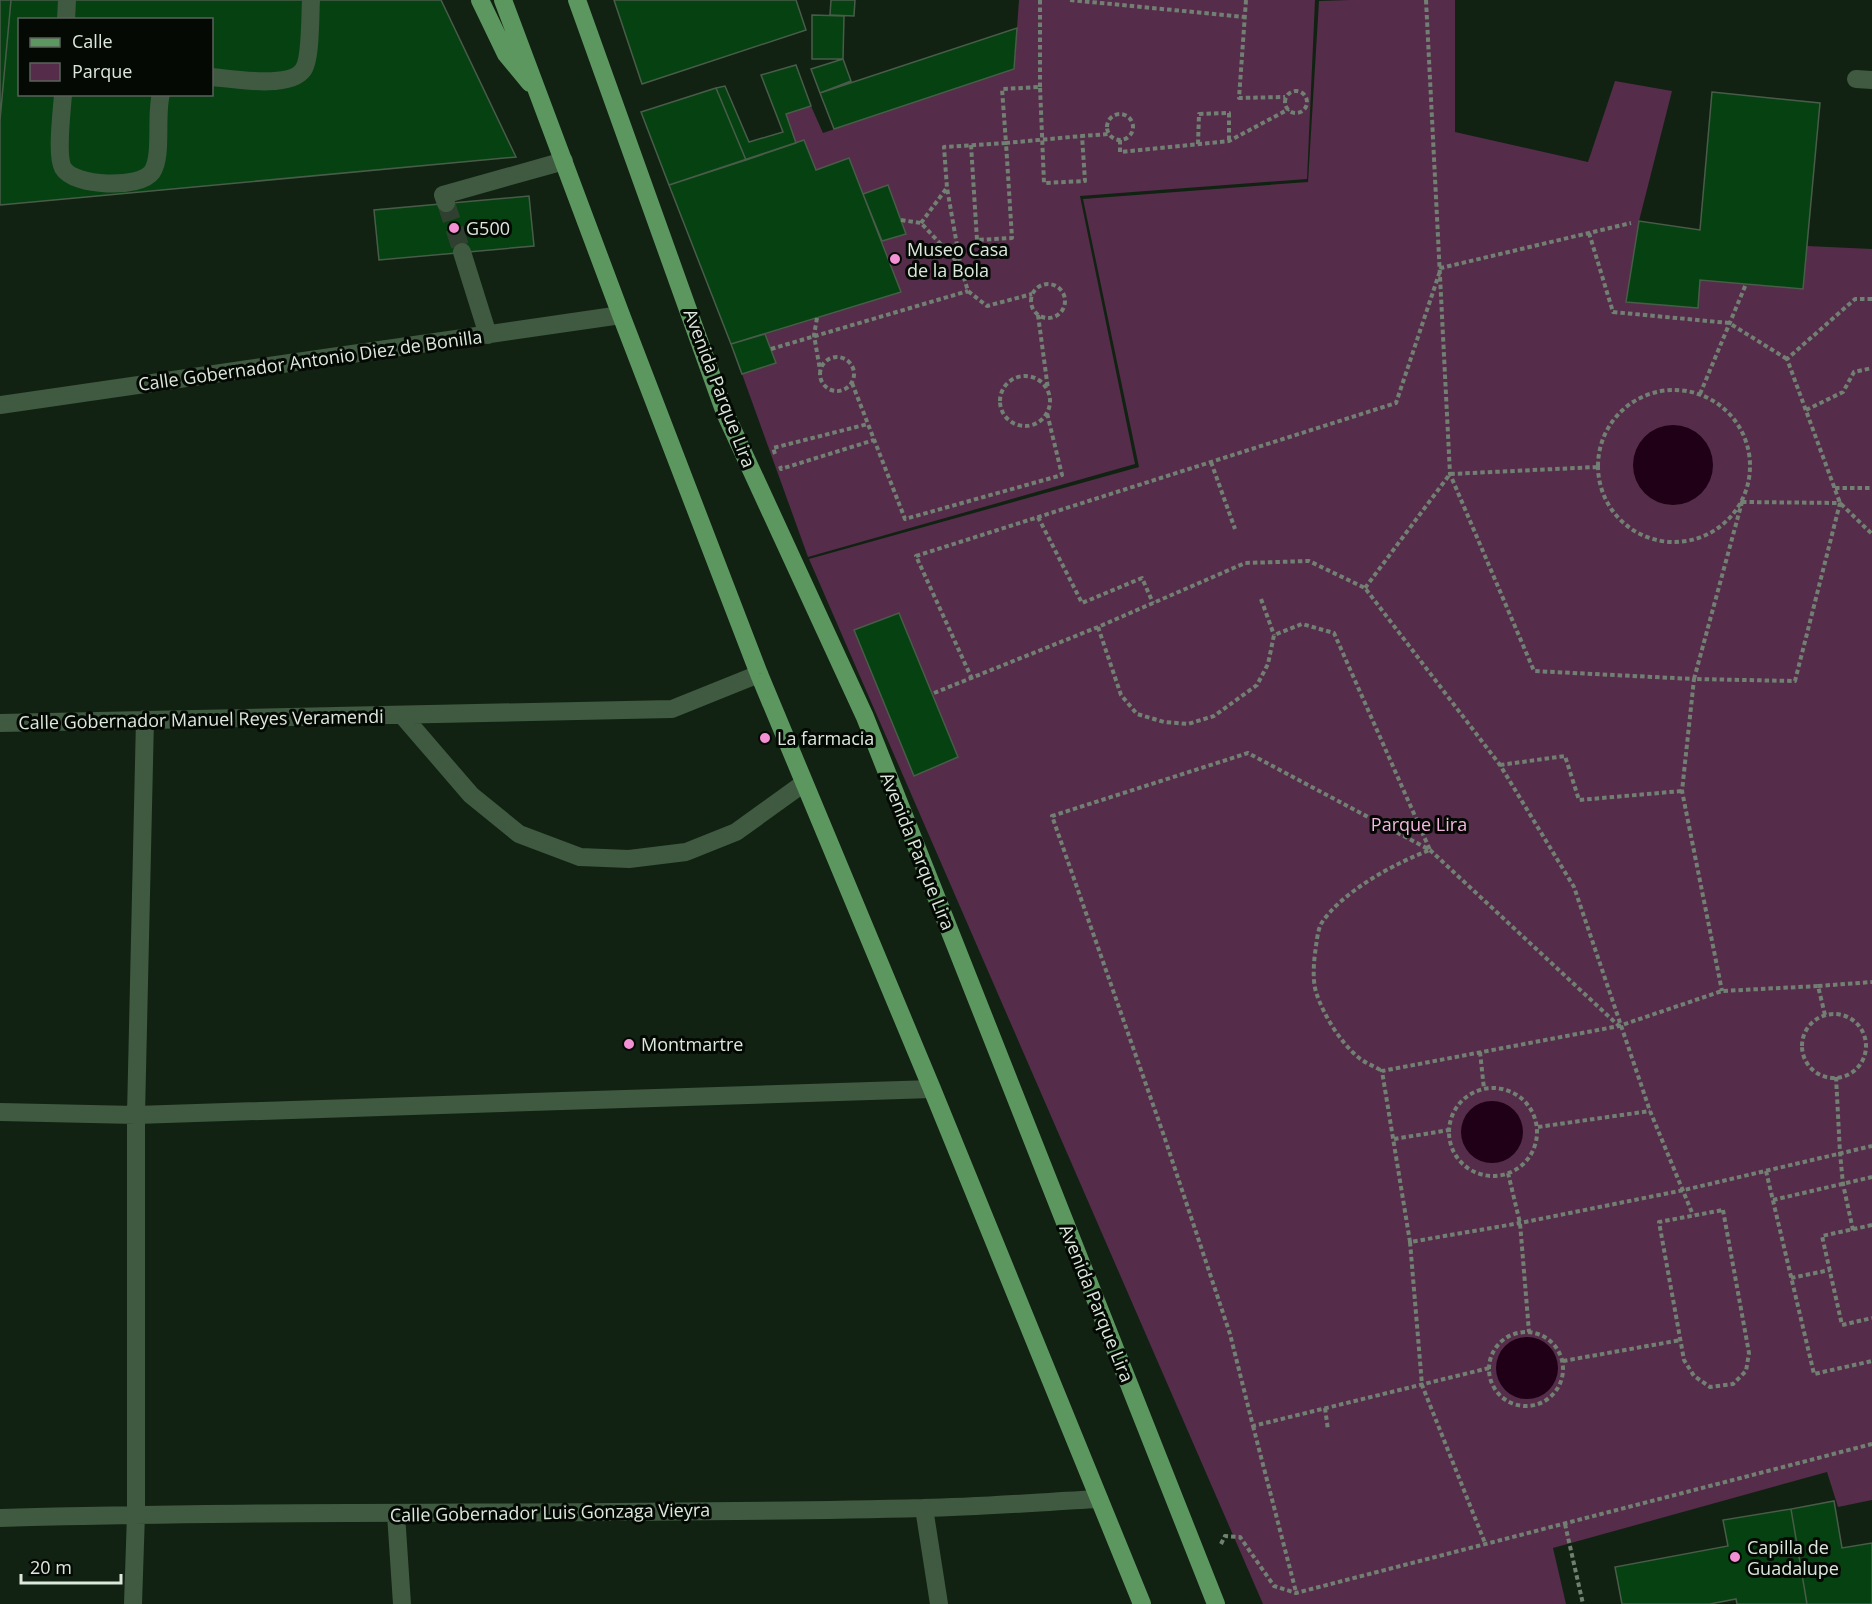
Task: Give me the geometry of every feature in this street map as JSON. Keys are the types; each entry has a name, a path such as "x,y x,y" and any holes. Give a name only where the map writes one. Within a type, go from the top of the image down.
{"main road":[{"path":"480,0 506,54 540,96"},
{"path":"503,0 759,674 932,1089 1142,1604"},
{"name":"Avenida Parque Lira","path":"577,0 725,413 865,717 1216,1604"}],"street":[{"path":"66,18 67,0"},
{"path":"213,77 281,81 294,78 304,70 308,58 311,0"},
{"path":"63,96 60,155 63,168 72,177 84,181 130,183 143,180 153,171 157,159 161,96"},
{"path":"446,204 443,195 564,161"},
{"path":"462,252 488,334"},
{"name":"Calle Gobernador Antonio Diez de Bonilla","path":"0,405 621,315"},
{"name":"Calle Gobernador Manuel Reyes Veramendi","path":"0,723 672,710 759,674"},
{"name":"Calle Gobernador Manuel Reyes Veramendi","path":"402,715 471,795 519,834 580,857 629,860 686,852 736,832 804,783"},
{"path":"133,1604 136,1514 136,1115 145,719"},
{"path":"0,1112 136,1115 932,1089"},
{"name":"Calle Gobernador Luis Gonzaga Vieyra","path":"0,1518 136,1514 396,1514 924,1508 1099,1499"},
{"path":"924,1508 939,1604"},
{"path":"396,1514 402,1604"}],"path":[{"path":"1040,0 1040,87 1044,183 1085,181 1082,136"},
{"path":"1070,0 1245,17"},
{"path":"1246,0 1239,98 1286,98"},
{"path":"1425,0 1441,268 1450,474 1534,671 1694,679 1795,681 1840,503"},
{"path":"971,145 977,240 1012,238 1002,89 1040,87"},
{"path":"1296,91 1303,94 1306,100 1305,107 1299,112 1292,112 1285,104 1286,98 1290,93 1296,91"},
{"path":"1120,140 1120,152 1229,141 1288,109"},
{"path":"1198,144 1199,114 1228,113 1229,141"},
{"path":"1038,315 1048,318 1059,314 1065,304 1064,294 1056,286 1040,285 1032,294 987,306 968,291 961,268 947,188 944,147 1109,134 1120,140 1127,138 1132,132 1133,123 1127,117 1119,114 1111,118 1108,126 1109,134"},
{"path":"921,223 947,188"},
{"path":"901,220 921,223 961,268"},
{"path":"1441,268 1631,223"},
{"path":"1589,233 1613,312 1729,323 1787,358 1840,503 1872,534"},
{"path":"972,680 916,556 1396,403 1441,268"},
{"path":"1700,394 1746,284"},
{"path":"771,349 968,291"},
{"path":"1032,294 1031,305 1038,315 1048,390 1050,406 1047,413 1034,424 1018,425 1011,422 1001,408 1000,400 1005,384 1020,376 1036,378 1048,390"},
{"path":"1787,358 1855,298 1872,299"},
{"path":"817,318 814,335 822,383 831,390 843,390 852,383"},
{"path":"820,371 830,358 846,359 853,368 852,383 904,519 1062,475 1047,413"},
{"path":"1806,410 1843,392 1854,372 1872,368"},
{"path":"1722,992 1682,791 1694,679 1750,478 1750,451 1740,426 1723,406 1700,394 1674,389 1650,393 1628,404 1611,421 1601,443 1597,467 1601,491 1613,512 1631,529 1652,539 1676,542 1703,537 1725,523 1742,502"},
{"path":"868,424 773,448 781,469 874,440"},
{"path":"1211,462 1235,529"},
{"path":"1450,474 1597,467"},
{"path":"1365,588 1450,474"},
{"path":"1835,488 1872,488"},
{"path":"1742,502 1840,503"},
{"path":"1038,517 1082,603 1142,579 1153,603"},
{"path":"934,693 972,680 1245,563 1309,561 1365,588 1500,765 1574,887 1619,1026 1650,1112 1693,1215"},
{"path":"1098,627 1121,695 1137,714 1164,722 1188,724 1214,716 1257,686 1268,664 1274,635 1261,599"},
{"path":"1274,635 1302,624 1334,633 1430,850"},
{"path":"1296,1593 1227,1323 1052,816 1248,753 1430,850 1619,1026"},
{"path":"1500,765 1565,756 1579,800 1682,791"},
{"path":"1430,850 1407,858 1359,888 1337,905 1320,926 1314,961 1315,991 1342,1040 1359,1058 1382,1071 1619,1026 1722,992 1872,982"},
{"path":"1818,986 1825,1015"},
{"path":"1836,1014 1856,1022 1863,1031 1866,1051 1855,1070 1846,1076 1825,1077 1808,1065 1803,1056 1802,1046 1808,1027 1816,1019 1825,1015 1836,1014"},
{"path":"1480,1052 1484,1089"},
{"path":"1382,1071 1410,1242 1422,1385 1485,1543"},
{"path":"1836,1077 1843,1184 1853,1230"},
{"path":"1484,1089 1506,1090 1525,1101 1533,1113 1537,1127 1536,1142 1531,1155 1520,1167 1494,1176 1467,1167 1457,1156 1451,1144 1449,1130 1452,1116 1459,1104 1470,1094 1484,1089"},
{"path":"1537,1127 1650,1112"},
{"path":"1394,1139 1449,1130"},
{"path":"1410,1242 1520,1223 1684,1190 1872,1146"},
{"path":"1766,1171 1814,1374 1872,1361"},
{"path":"1508,1173 1520,1223 1529,1332"},
{"path":"1773,1200 1872,1177"},
{"path":"1723,1210 1749,1353 1746,1371 1733,1384 1710,1387 1694,1376 1684,1360 1659,1222 1693,1215 1723,1210"},
{"path":"1872,1225 1822,1236 1842,1324 1872,1318"},
{"path":"1791,1278 1830,1270"},
{"path":"1529,1332 1541,1334 1551,1341 1563,1361 1563,1372 1554,1394 1545,1401 1532,1405 1519,1405 1507,1401 1497,1392 1491,1381 1489,1368 1491,1356 1497,1345 1506,1337 1529,1332"},
{"path":"1563,1361 1681,1340"},
{"path":"1253,1426 1489,1368"},
{"path":"1325,1408 1328,1430"},
{"path":"1219,1548 1225,1536 1240,1537 1274,1586 1296,1593 1872,1444"},
{"path":"1565,1524 1582,1604"}],"green space":[{"path":"1019,0 1315,0 1307,179 1080,196 1135,464 808,557 742,374 775,363 765,334 901,292 882,241 906,234 888,186 863,194 849,158 816,170 804,141 796,143 786,114 811,106 823,133 1014,69"},
{"name":"Parque Lira","path":"1455,0 1455,132 1588,162 1615,81 1672,91 1639,221 1626,302 1697,308 1700,280 1803,289 1807,246 1872,249 1872,1500 1838,1507 1827,1472 1553,1548 1566,1604 1263,1604 809,559 1139,467 1083,199 1308,182 1319,1"}],"shaded area":[{"path":"1673,425 1688,428 1701,437 1710,450 1713,465 1710,480 1701,493 1688,502 1673,505 1658,502 1645,493 1636,480 1633,465 1636,450 1645,437 1658,428"},
{"path":"1492,1101 1509,1106 1514,1110 1518,1115 1523,1132 1518,1149 1514,1154 1509,1158 1492,1163 1475,1158 1470,1154 1466,1149 1461,1132 1466,1115 1470,1110 1475,1106"},
{"path":"1527,1337 1544,1342 1549,1346 1553,1351 1558,1368 1553,1385 1549,1390 1544,1394 1527,1399 1510,1394 1505,1390 1501,1385 1496,1368 1501,1351 1505,1346 1510,1342"}],"building":[{"path":"0,0 11,0 0,120"},
{"path":"11,0 441,0 516,157 0,205 0,120"},
{"path":"614,0 796,0 806,30 642,84"},
{"path":"831,0 855,0 854,16 830,15"},
{"path":"812,15 844,16 843,59 812,59"},
{"path":"1017,28 1014,69 834,129 820,93"},
{"path":"843,59 851,81 820,93 811,69"},
{"path":"796,65 811,106 786,114 796,143 746,160 716,88 725,86 749,142 783,132 761,75"},
{"path":"716,88 746,160 669,185 641,112"},
{"path":"1712,92 1820,103 1803,289 1700,280 1698,308 1626,302 1639,221 1700,230"},
{"path":"804,140 816,170 849,158 901,292 731,344 669,185"},
{"path":"888,185 906,234 882,241 863,194"},
{"name":"G500","path":"529,196 534,246 379,260 374,210"},
{"path":"765,334 776,363 742,374 731,344"},
{"path":"899,613 958,757 914,776 854,630"},
{"path":"1834,1501 1842,1548 1872,1543 1872,1604 1807,1604 1791,1509"},
{"name":"Capilla de Guadalupe","path":"1791,1509 1807,1604 1737,1604 1736,1599 1710,1604 1622,1604 1615,1567 1728,1546 1723,1520"}],"tunnel":[{"path":"446,203 462,252"}],"place":[{"name":"G500","path":"454,228"},
{"name":"Museo Casa de la Bola","path":"895,259"},
{"name":"La farmacia","path":"765,738"},
{"name":"Montmartre","path":"629,1044"},
{"name":"Capilla de Guadalupe","path":"1735,1557"}]}
